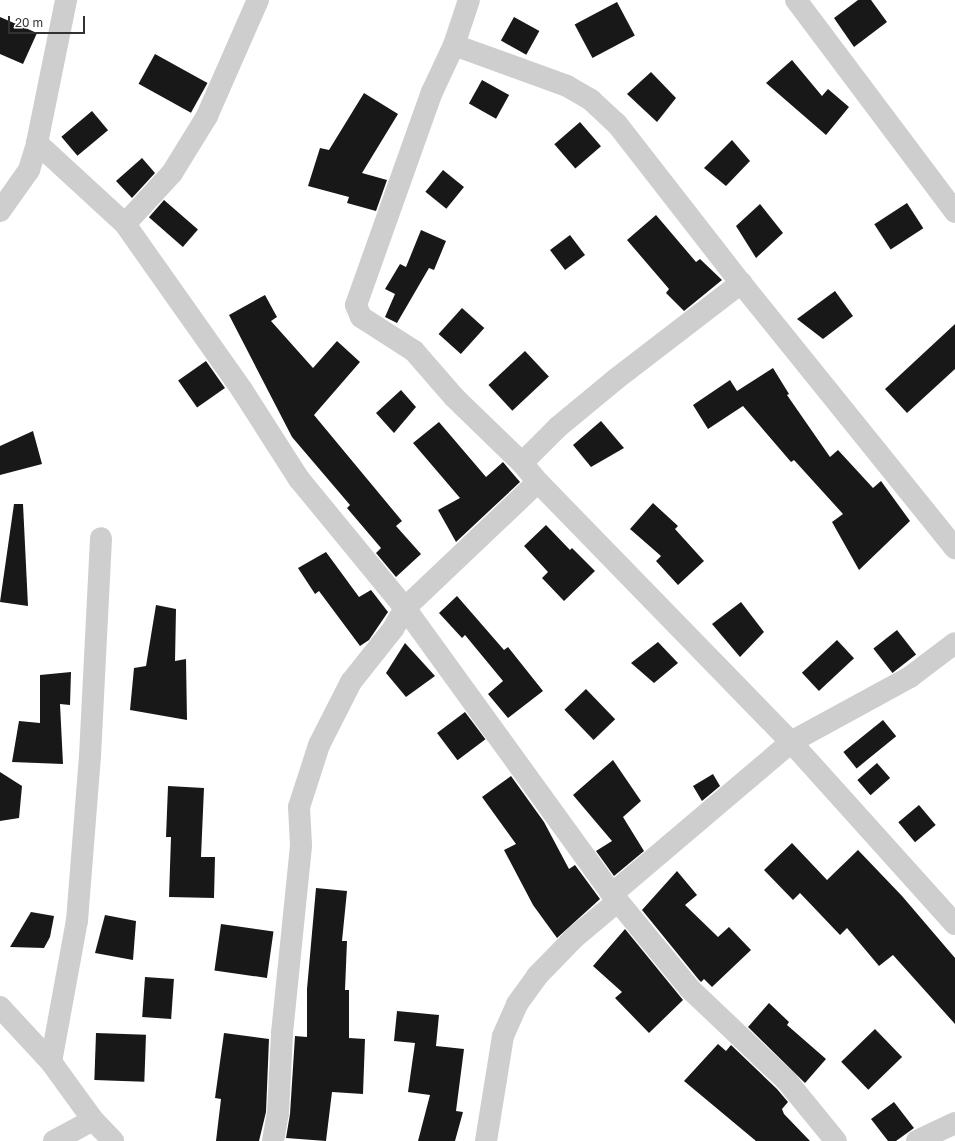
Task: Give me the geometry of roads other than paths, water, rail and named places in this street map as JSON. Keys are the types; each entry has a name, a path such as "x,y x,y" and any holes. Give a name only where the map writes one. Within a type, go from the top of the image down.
{"street":[{"path":"0,211 29,170 37,143 66,0"},
{"path":"125,224 172,173 207,116 258,0"},
{"path":"469,0 454,45 432,92 356,305 361,317 414,351 454,397 522,463 538,482 792,742 955,924"},
{"path":"796,0 955,212"},
{"path":"454,45 567,86 591,100 617,124 741,283 955,548"},
{"path":"37,143 125,224 242,390 299,478 405,608 615,897 690,989 786,1080 836,1141"},
{"path":"522,463 558,427 616,379 741,283"},
{"path":"273,1141 278,1113 282,1033 301,845 299,807 319,745 351,682 393,629 405,608 538,482"},
{"path":"51,1062 77,921 90,756 101,538"},
{"path":"486,1141 503,1036 517,1004 537,976 615,897 792,742 910,677 955,642"},
{"path":"0,1007 51,1062 93,1120 113,1141"},
{"path":"54,1141 93,1120"},
{"path":"917,1141 955,1123"}]}
